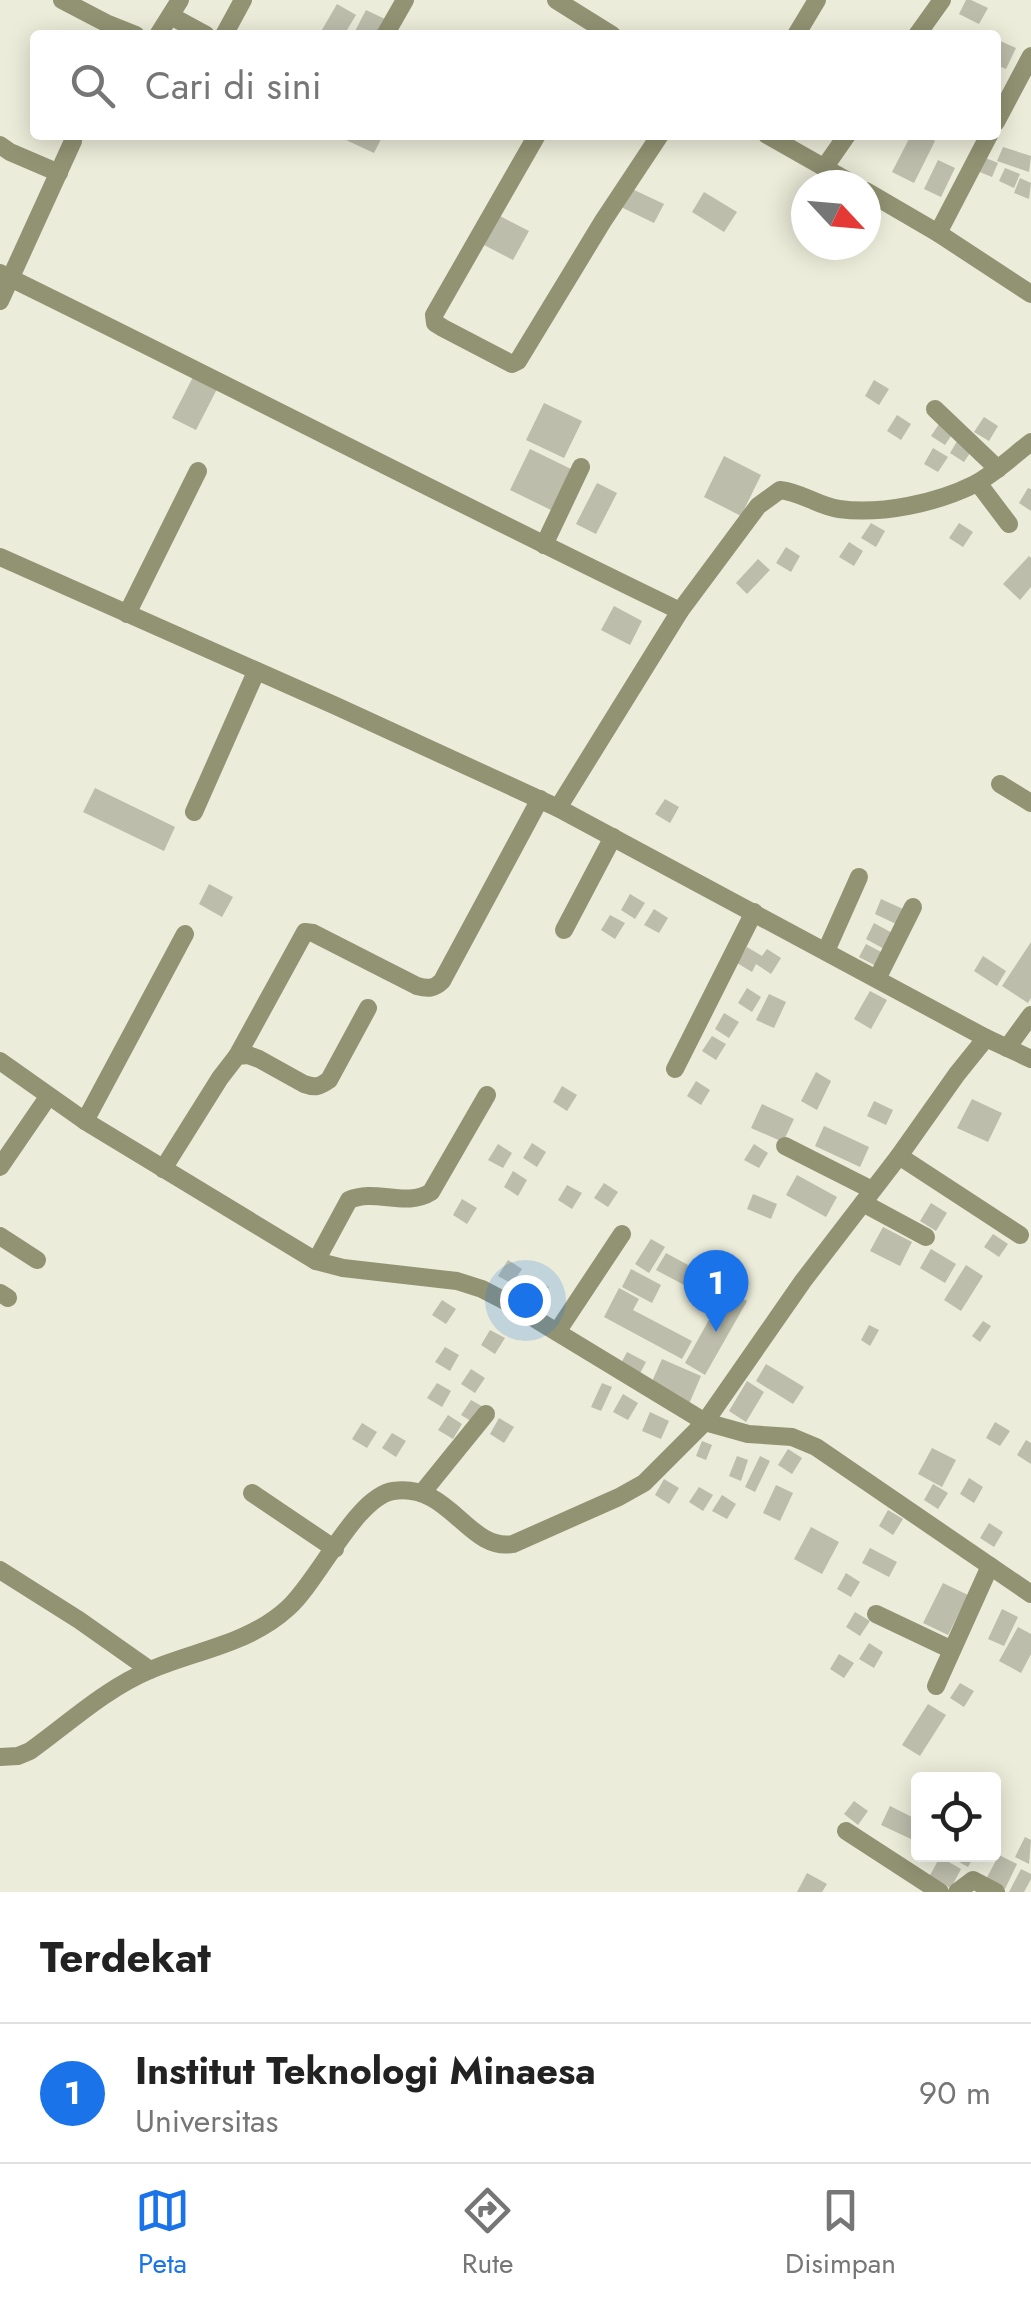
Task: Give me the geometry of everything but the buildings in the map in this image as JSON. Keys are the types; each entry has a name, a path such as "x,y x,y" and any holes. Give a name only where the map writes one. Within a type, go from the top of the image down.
{"street":[{"path":"62,0 124,30"},
{"path":"227,30 242,0"},
{"path":"389,30 405,0"},
{"path":"556,0 600,30"},
{"path":"799,30 817,0"},
{"path":"921,30 942,0"},
{"path":"161,30 176,8 200,30"},
{"path":"1001,113 1031,56"},
{"path":"535,140 434,316 443,328 512,364 518,361 657,140"},
{"path":"776,140 828,170"},
{"path":"824,168 844,140"},
{"path":"938,233 986,140"},
{"path":"0,301 6,276 73,141"},
{"path":"0,145 58,173"},
{"path":"881,201 1031,294"},
{"path":"6,276 680,611"},
{"path":"934,409 998,468"},
{"path":"558,808 680,611 758,506 780,490 826,506 862,510 920,503 978,482 1031,442"},
{"path":"544,545 581,468"},
{"path":"127,614 198,470"},
{"path":"978,482 1009,524"},
{"path":"0,558 558,808 1031,1059"},
{"path":"194,812 256,672"},
{"path":"1000,784 1031,804"},
{"path":"163,1169 237,1056 305,932 418,986 437,986 540,800"},
{"path":"564,930 613,836"},
{"path":"826,951 859,877"},
{"path":"877,979 912,907"},
{"path":"676,1068 754,912"},
{"path":"84,1121 185,934"},
{"path":"237,1056 248,1055 304,1084 320,1086 329,1080 368,1008"},
{"path":"1007,1048 1031,1015"},
{"path":"0,1757 30,1751 109,1691 150,1670 236,1641 265,1626 310,1585 370,1502 388,1492 422,1493 446,1506 486,1540 503,1546 644,1483 705,1422 803,1281 986,1038"},
{"path":"0,1061 84,1121 316,1260 343,1268 457,1281 482,1289 705,1422 748,1434 804,1440 1031,1594"},
{"path":"316,1260 349,1200 364,1196 418,1199 430,1192 487,1096"},
{"path":"0,1167 48,1097"},
{"path":"785,1146 926,1237"},
{"path":"899,1156 1020,1234"},
{"path":"557,1332 622,1234"},
{"path":"0,1236 37,1260"},
{"path":"422,1493 486,1414"},
{"path":"252,1493 334,1549"},
{"path":"936,1686 990,1566"},
{"path":"0,1570 150,1670"},
{"path":"876,1614 952,1650"},
{"path":"846,1831 940,1892"},
{"path":"957,1892 973,1880 996,1892"}],"place":[{"name":"Institut Teknologi Minaesa","path":"716,1332"}]}
